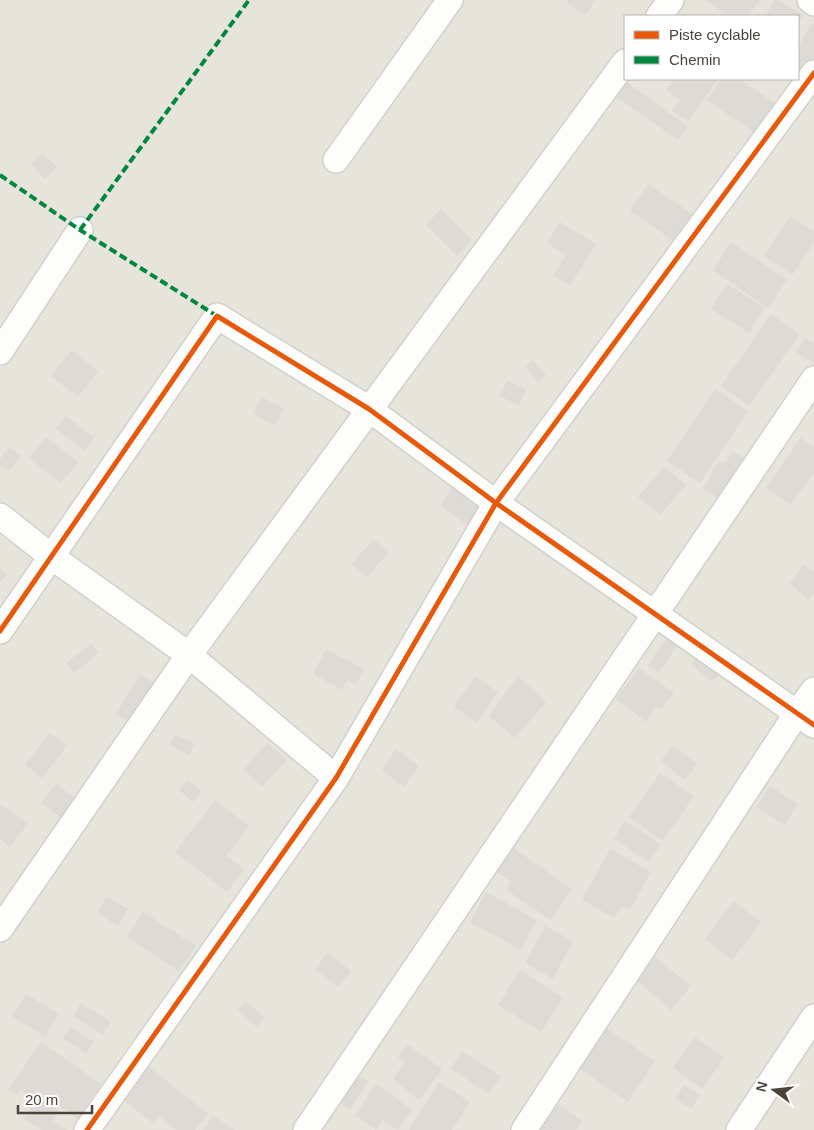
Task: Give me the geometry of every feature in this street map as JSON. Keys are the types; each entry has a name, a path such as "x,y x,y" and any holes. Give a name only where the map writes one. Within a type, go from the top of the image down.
{"street":[{"path":"336,160 450,0"},
{"path":"660,15 671,0"},
{"path":"810,0 814,3"},
{"path":"0,929 189,655 624,63"},
{"path":"87,1130 336,778 496,503 814,73"},
{"path":"0,352 80,230"},
{"path":"0,631 217,316 370,408 496,503 806,719"},
{"path":"306,1130 814,379"},
{"path":"0,516 52,557 189,655 336,778"},
{"path":"524,1130 806,719 814,690"},
{"path":"738,1130 814,1016"}],"shaded area":[{"path":"0,0 814,0 814,1130 0,1130"}],"building":[{"path":"568,0 596,0 585,15 567,2"},
{"path":"705,0 760,0 749,15 727,15"},
{"path":"775,0 778,0 803,15 799,22 799,15 766,15"},
{"path":"812,23 814,24 814,69 799,78 799,45"},
{"path":"673,80 717,80 688,121 672,110 680,100 666,90"},
{"path":"721,80 740,80 778,105 758,135 707,100"},
{"path":"625,81 688,127 678,140 615,96"},
{"path":"42,153 57,167 45,179 31,164"},
{"path":"648,184 701,220 683,247 630,211"},
{"path":"441,209 472,240 457,256 426,225"},
{"path":"790,216 814,232 814,243 792,275 764,255"},
{"path":"560,222 596,244 570,286 553,276 566,255 547,243"},
{"path":"731,242 787,280 768,308 713,270"},
{"path":"727,284 765,308 749,333 711,309"},
{"path":"771,314 800,334 749,406 721,386"},
{"path":"805,338 814,343 814,363 796,352"},
{"path":"72,350 98,371 78,397 51,376"},
{"path":"533,360 546,375 538,382 525,367"},
{"path":"507,380 526,389 519,405 499,396"},
{"path":"715,389 748,411 700,483 667,461"},
{"path":"262,397 284,409 275,425 253,414"},
{"path":"66,416 94,437 85,451 56,429"},
{"path":"46,437 78,462 61,483 29,459"},
{"path":"801,438 814,447 814,473 791,505 766,487"},
{"path":"9,447 21,456 9,471 0,465 0,459"},
{"path":"733,451 750,462 725,503 703,489 718,462 725,463"},
{"path":"664,467 686,485 660,515 638,497"},
{"path":"454,484 486,505 472,528 440,506"},
{"path":"373,539 389,552 367,577 352,564"},
{"path":"804,564 814,572 814,593 809,600 789,583"},
{"path":"0,568 7,575 0,583"},
{"path":"667,638 677,646 659,672 648,665"},
{"path":"92,643 99,653 74,673 66,663"},
{"path":"326,649 364,669 356,685 347,680 342,690 313,674"},
{"path":"702,652 722,671 712,682 691,664"},
{"path":"639,668 674,693 661,709 655,707 646,722 616,699"},
{"path":"140,674 160,687 137,726 116,714"},
{"path":"475,676 498,692 477,723 454,707"},
{"path":"518,676 546,702 515,738 489,716"},
{"path":"50,733 67,746 42,778 25,764"},
{"path":"175,734 195,744 189,756 170,745"},
{"path":"267,743 287,760 262,787 243,769"},
{"path":"673,745 697,764 685,780 661,761"},
{"path":"396,749 419,766 404,787 382,770"},
{"path":"660,773 694,796 663,841 629,817"},
{"path":"187,779 201,791 193,802 179,790"},
{"path":"56,784 79,801 64,820 41,803"},
{"path":"770,786 798,804 785,825 756,807"},
{"path":"215,800 249,826 226,856 244,869 227,892 175,852"},
{"path":"2,805 28,824 10,847 0,839 0,808"},
{"path":"625,821 661,844 649,862 614,839"},
{"path":"512,847 572,889 551,920 506,890 511,882 495,871"},
{"path":"610,849 651,872 630,910 622,906 614,918 582,900"},
{"path":"486,892 537,920 521,950 470,922"},
{"path":"107,897 128,909 118,926 97,913"},
{"path":"733,901 761,922 732,960 705,939"},
{"path":"143,912 196,946 179,971 127,937"},
{"path":"545,926 573,941 553,979 525,963"},
{"path":"648,951 691,986 671,1010 629,974"},
{"path":"327,953 351,971 339,987 315,970"},
{"path":"520,970 563,998 541,1032 498,1005"},
{"path":"26,994 59,1014 45,1037 12,1016"},
{"path":"245,1001 265,1017 257,1027 237,1011"},
{"path":"81,1003 111,1022 102,1035 73,1016"},
{"path":"71,1027 94,1042 86,1053 63,1038"},
{"path":"605,1027 655,1061 628,1102 577,1067"},
{"path":"695,1037 724,1058 702,1089 673,1068"},
{"path":"41,1042 101,1084 78,1119 37,1090 32,1097 20,1090 17,1095 8,1090"},
{"path":"407,1044 442,1069 419,1100 393,1079 405,1062 398,1057"},
{"path":"462,1051 501,1076 489,1094 451,1069"},
{"path":"148,1066 208,1114 195,1130 176,1130 159,1116 153,1123 122,1099"},
{"path":"353,1072 368,1082 350,1110 335,1099"},
{"path":"439,1082 470,1102 452,1130 409,1130"},
{"path":"376,1084 412,1110 398,1130 383,1120 376,1130 355,1115"},
{"path":"684,1085 700,1095 692,1109 675,1099"},
{"path":"37,1098 59,1111 53,1121 68,1130 42,1130 24,1119"},
{"path":"558,1104 582,1121 576,1130 540,1130"},
{"path":"213,1115 235,1130 203,1130"}],"marked path":[{"path":"80,230 249,0"},
{"path":"0,175 80,230 217,316"}],"cycle path":[{"path":"87,1130 336,778 496,503 814,73"},
{"path":"0,631 217,316 369,409 496,503 814,725"}]}
